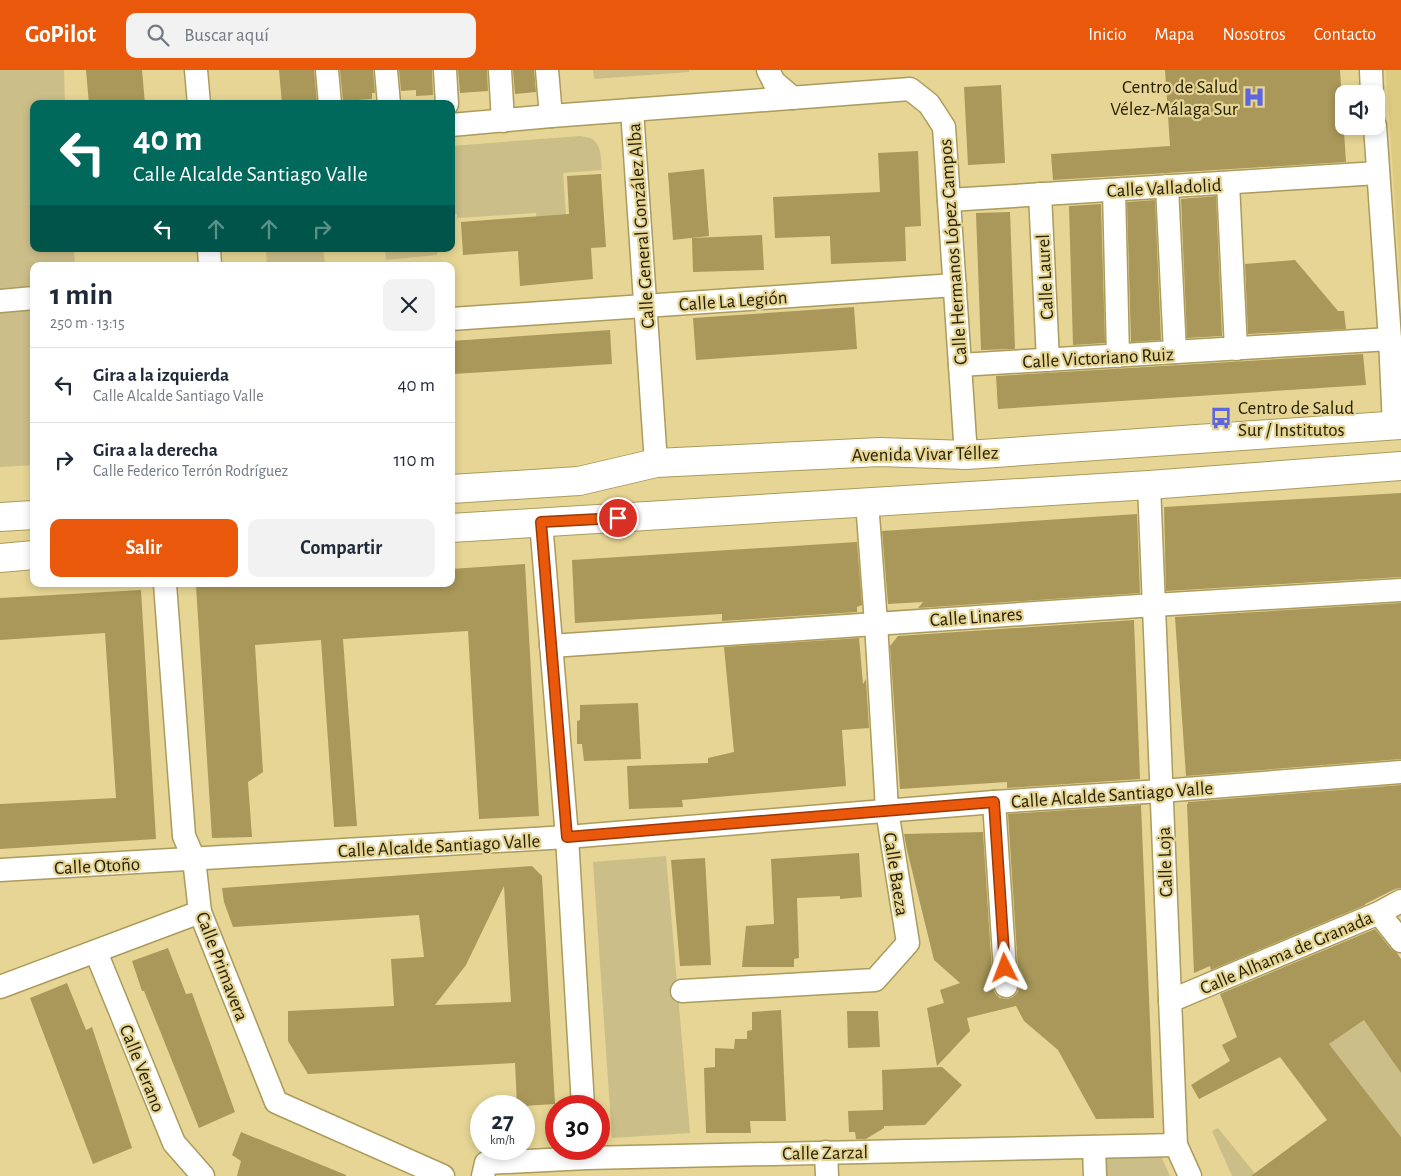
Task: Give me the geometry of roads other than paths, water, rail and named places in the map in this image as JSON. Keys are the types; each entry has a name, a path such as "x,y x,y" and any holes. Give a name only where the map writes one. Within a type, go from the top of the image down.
{"street":[{"path":"196,70 199,100"},
{"path":"327,70 330,100"},
{"path":"386,70 389,100"},
{"path":"445,70 447,100"},
{"path":"500,70 504,121"},
{"path":"547,70 551,116"},
{"path":"768,70 774,82 793,98"},
{"path":"1371,70 1372,85"},
{"name":"Calle Hermanos López Campos","path":"632,110 910,89 929,104 944,127 966,455"},
{"name":"Calle General González Alba","path":"455,125 632,110 656,463"},
{"path":"1376,135 1398,425"},
{"name":"Calle Valladolid","path":"949,200 1378,173"},
{"path":"1228,183 1236,349"},
{"path":"1167,186 1175,352"},
{"path":"1114,190 1118,356"},
{"name":"Calle Laurel","path":"1040,194 1048,360"},
{"name":"Calle La Legión","path":"455,318 955,285"},
{"path":"0,300 30,298"},
{"name":"Calle Victoriano Ruiz","path":"960,365 1390,339"},
{"name":"Avenida Vivar Téllez","path":"455,489 579,481 656,463 880,452 966,455 1398,425"},
{"path":"455,528 1148,485 1401,466"},
{"name":"Calle Loja","path":"1148,485 1176,1145 1190,1176"},
{"name":"Calle Baeza","path":"682,991 876,980 908,944 887,810 867,502"},
{"path":"0,517 30,514"},
{"path":"541,522 567,837 582,1095"},
{"path":"0,558 30,555"},
{"name":"Calle Primavera","path":"165,587 184,836 194,859 200,912 276,1102 443,1176"},
{"name":"Calle Linares","path":"551,646 876,623 1401,590"},
{"name":"Calle Alcalde Santiago Valle","path":"194,859 567,837 887,810 1401,772"},
{"path":"994,802 1006,986"},
{"name":"Calle Otoño","path":"0,870 194,859"},
{"name":"Calle Alhama de Granada","path":"1170,1001 1380,913 1401,901"},
{"path":"0,987 200,912"},
{"path":"1380,913 1401,941"},
{"name":"Calle Verano","path":"96,952 174,1144 203,1176"},
{"name":"Calle Zarzal","path":"483,1176 486,1164 826,1152 1176,1145"},
{"path":"1094,1147 1095,1176"},
{"path":"826,1152 827,1176"}],"place":[{"name":"Centro de Salud Vélez-Málaga Sur","path":"1254,97"},
{"name":"Centro de Salud Sur / Institutos","path":"1221,418"}]}
